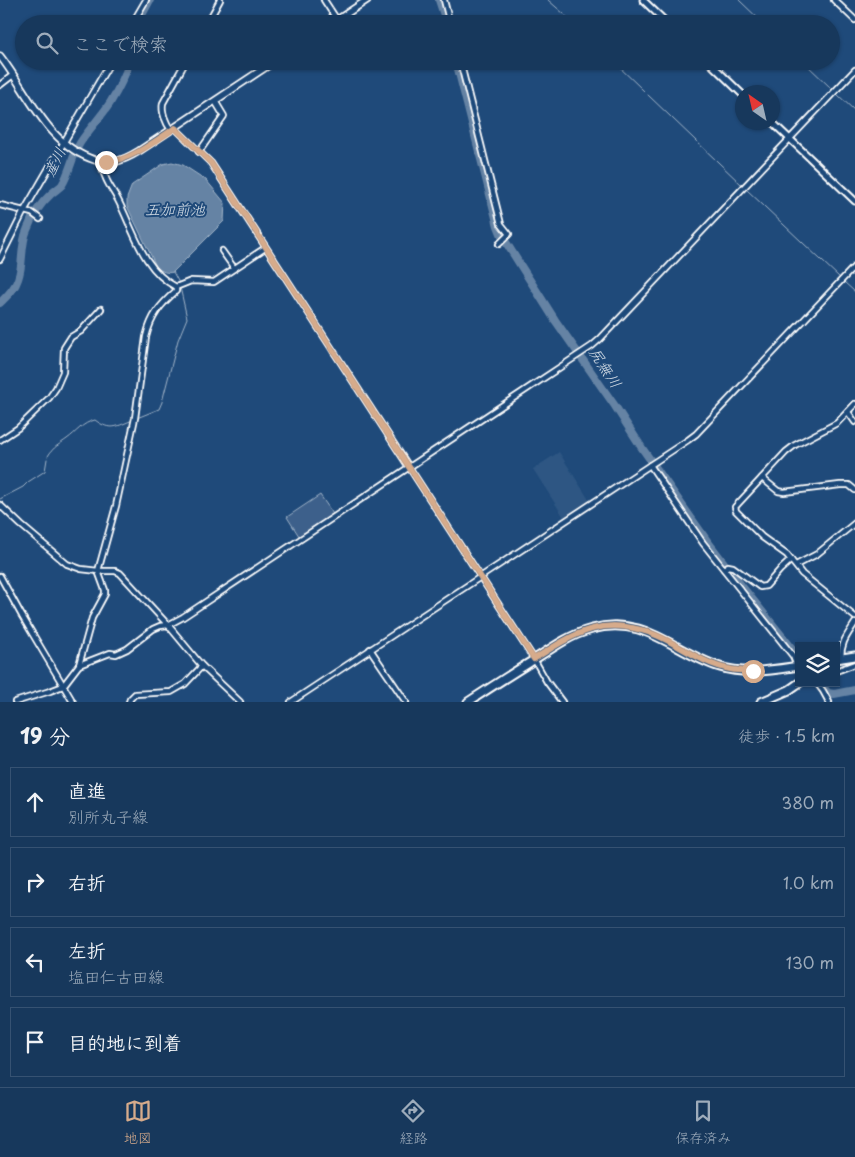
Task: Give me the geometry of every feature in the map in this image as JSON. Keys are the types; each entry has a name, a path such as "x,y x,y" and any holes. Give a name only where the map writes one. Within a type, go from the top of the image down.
{"main road":[{"path":"344,15 367,0"},
{"path":"0,56 54,133 70,148 84,156 100,161 113,162 130,156 262,70"},
{"path":"468,702 573,635 604,626 632,628 657,635 719,667 753,671 795,668"},
{"path":"840,659 855,656"},
{"path":"761,702 795,686"}],"street":[{"path":"137,15 146,0"},
{"path":"211,15 220,0"},
{"path":"324,0 334,15"},
{"path":"444,0 448,15"},
{"path":"643,0 659,15"},
{"path":"834,0 855,20"},
{"path":"0,259 24,211 106,70"},
{"path":"181,70 163,103 162,109 167,123 211,163 534,659 547,682 562,702"},
{"path":"462,70 501,224 509,234 500,243"},
{"path":"717,70 735,87"},
{"path":"79,665 110,653 116,654 127,649 153,629 168,625 409,468 575,358 600,339 855,70"},
{"path":"0,85 14,75"},
{"path":"199,152 224,116 215,101"},
{"path":"780,130 855,202"},
{"path":"100,161 105,178 118,200 147,260 159,276 176,287"},
{"path":"0,205 32,213 40,219"},
{"path":"176,287 191,281 214,282 265,248"},
{"path":"222,250 234,268"},
{"path":"291,702 696,434 855,266"},
{"path":"15,702 63,686 79,665 92,618 105,594 98,571 116,506 135,418 146,337 157,310 176,291 176,287"},
{"path":"0,440 18,428 49,398 63,372 64,348 71,337 81,331 101,309"},
{"path":"855,404 837,423 791,449 735,507 736,511 762,537 792,560 802,574 855,617"},
{"path":"848,412 855,422"},
{"path":"650,465 703,543 726,568 795,659"},
{"path":"762,478 778,491 784,492 840,485 849,485 855,490"},
{"path":"0,505 67,564 81,569 120,573 168,625 202,666 240,702"},
{"path":"796,565 817,554 855,523"},
{"path":"726,568 733,566 760,587 766,586 792,560"},
{"path":"0,576 72,702"},
{"path":"840,654 844,640 855,623"},
{"path":"370,649 406,702"},
{"path":"840,670 855,664"},
{"path":"130,702 130,699 135,694 171,692 185,684 202,666"},
{"path":"820,687 829,702"}],"shaded area":[{"path":"559,452 591,503 565,519 533,469"},
{"path":"320,495 333,514 299,536 287,517"}],"water":[{"name":"五加前池","path":"172,162 183,165 206,180 225,203 224,221 173,272 169,273 157,268 127,206 127,198 132,185 163,164"}],"waterway":[{"name":"産川","path":"142,15 150,0"},
{"name":"尻無川","path":"439,0 444,15"},
{"path":"548,0 564,14"},
{"path":"739,0 755,15"},
{"name":"産川","path":"0,303 17,283 25,236 31,220 43,202 62,185 80,143 110,103 126,70"},
{"name":"尻無川","path":"458,70 502,236 555,320 708,542 795,652"},
{"path":"622,70 644,91"},
{"path":"812,70 833,90"},
{"path":"837,94 855,111"},
{"path":"648,95 742,185"},
{"path":"746,189 840,278"},
{"path":"173,272 179,283"},
{"path":"844,282 855,292"},
{"path":"137,418 159,409 162,402 178,340 187,318 180,287"},
{"path":"48,456 52,450 90,421 95,420 105,426 114,427 133,420"},
{"path":"0,499 23,487 45,471 47,459"},
{"name":"尻無川","path":"823,687 828,693 834,694 855,690"},
{"path":"828,693 832,702"}],"route":[{"path":"106,162 113,162 130,156 175,128 211,163 534,659 573,635 593,628 618,626 657,635 719,667 753,671"}]}
